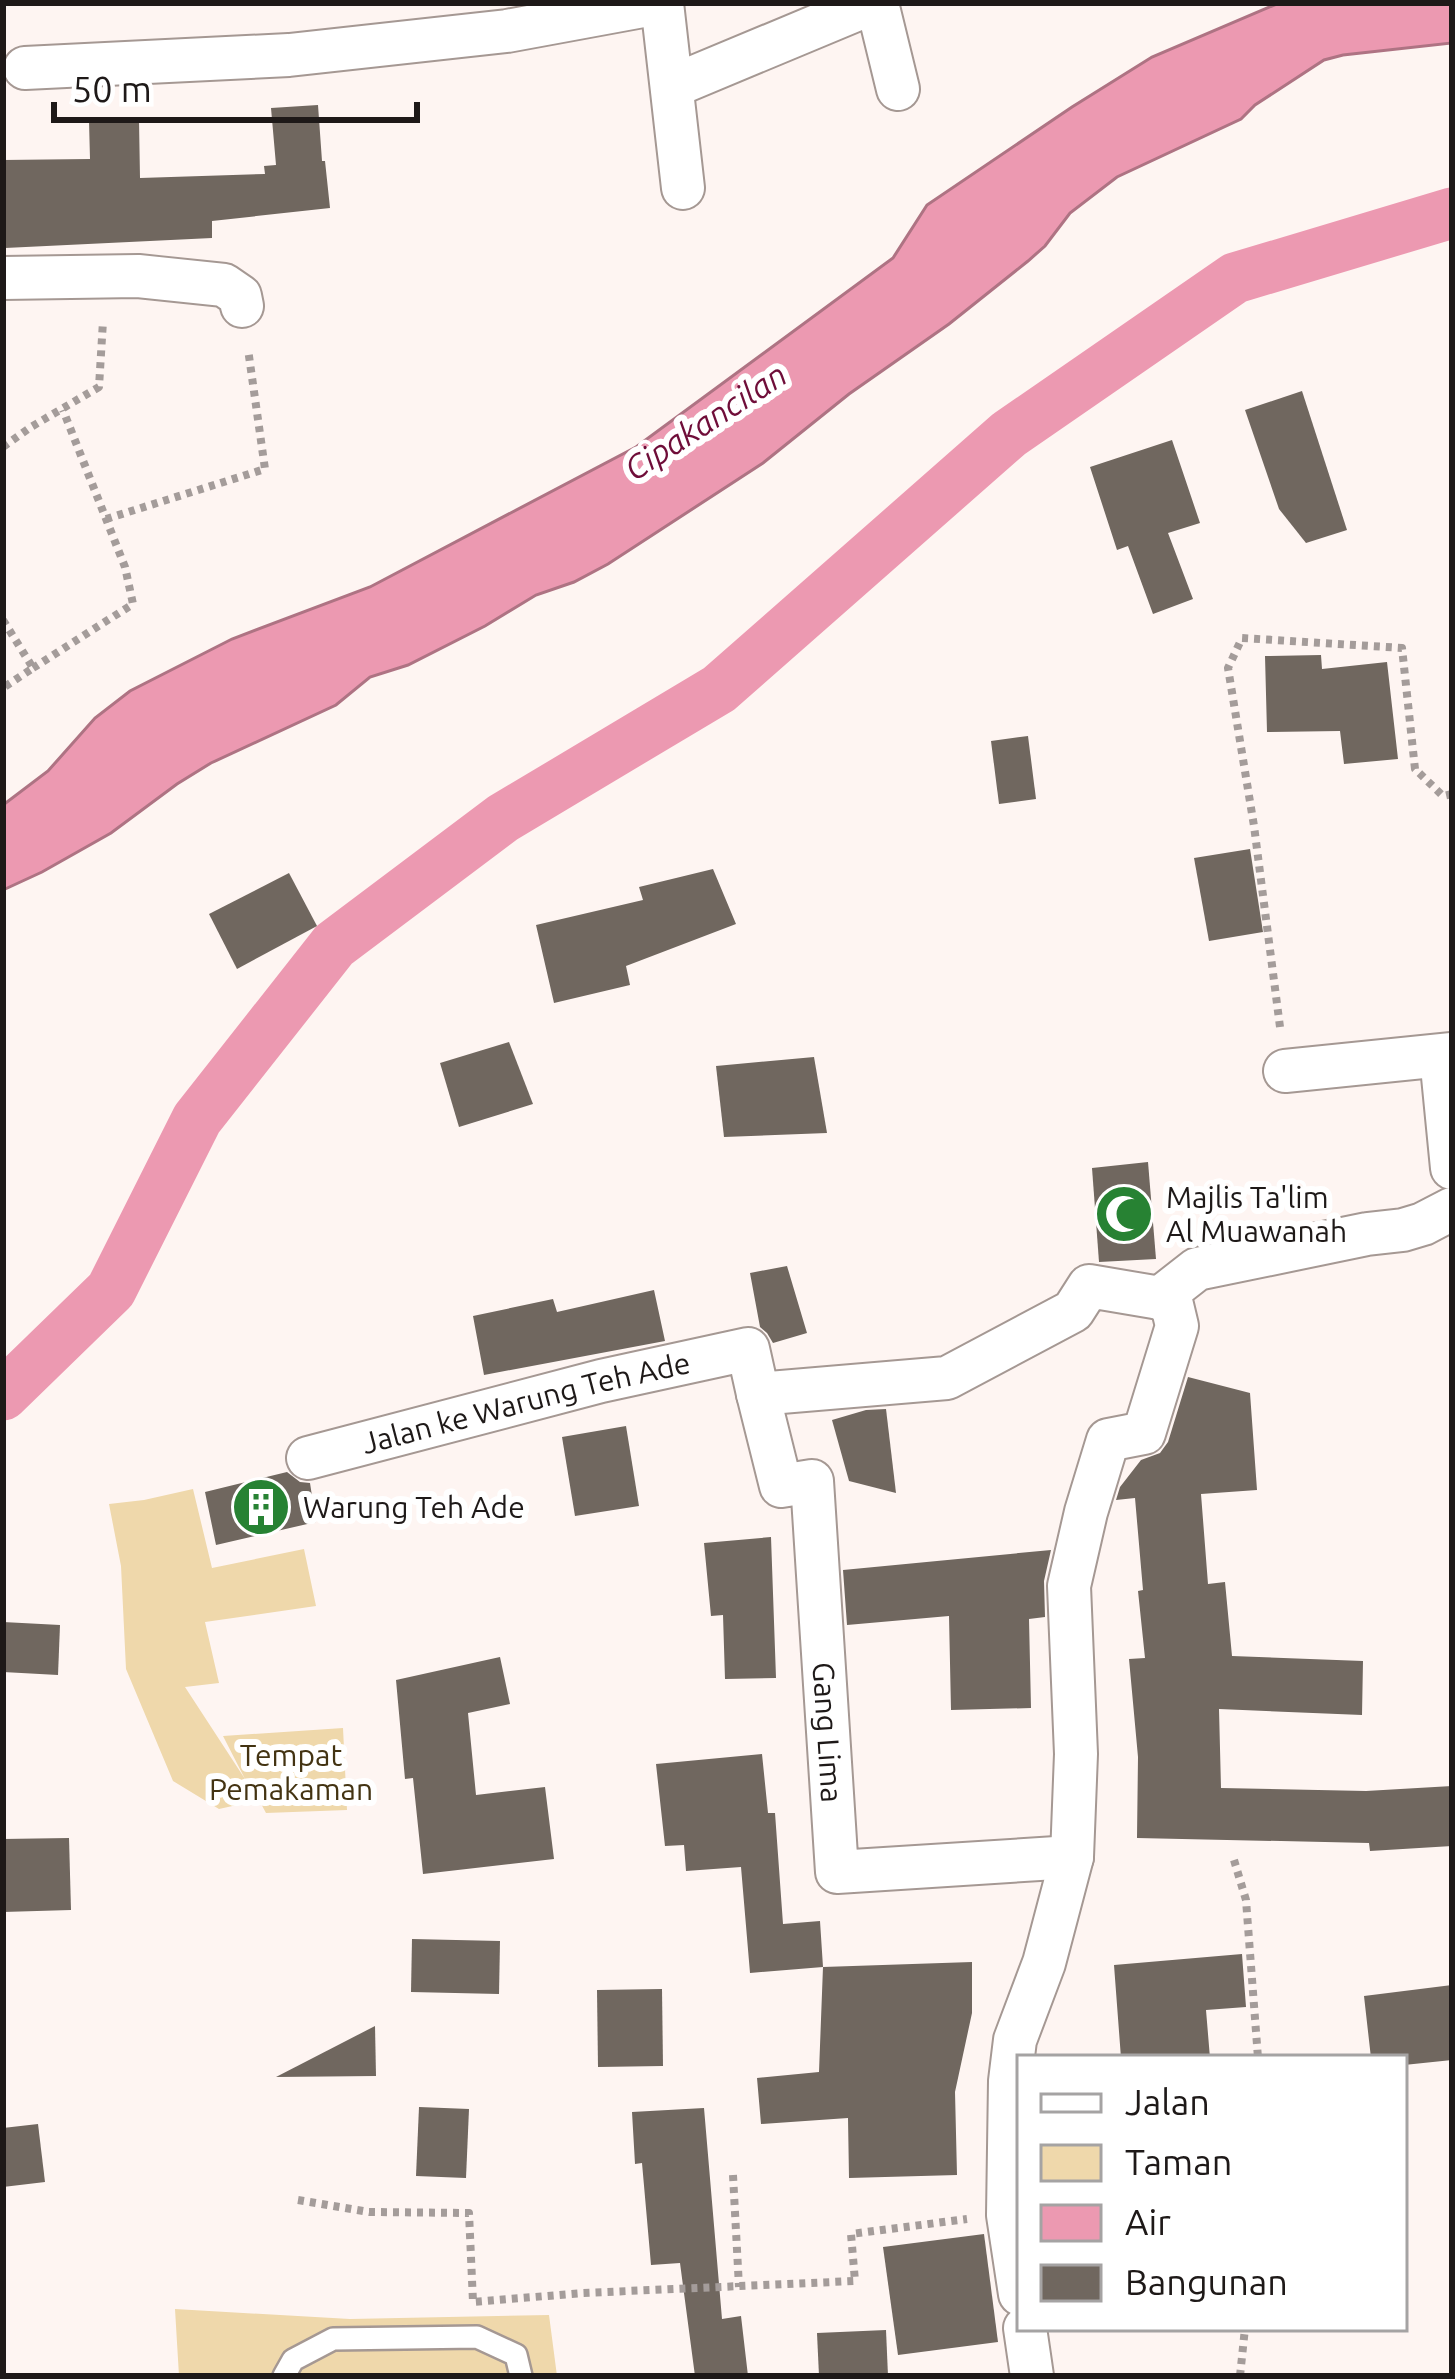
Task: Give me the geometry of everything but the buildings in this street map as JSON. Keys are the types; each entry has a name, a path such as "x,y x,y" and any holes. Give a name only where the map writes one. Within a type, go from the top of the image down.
{"street":[{"path":"25,68 289,56 507,31 660,3 683,188"},
{"path":"673,86 875,3 898,89"},
{"path":"3,278 138,276 224,285 240,296 242,306"},
{"path":"1285,1071 1446,1055 1452,1168"},
{"path":"1160,1298 1196,1269 1403,1230 1452,1209"},
{"path":"758,1394 947,1378 1073,1311 1090,1286 1160,1298 1172,1305 1177,1325 1144,1433 1108,1440 1070,1586 1076,1754 1072,1856 1044,1963 1016,2040 1010,2081 1008,2215 1017,2274"},
{"name":"Jalan ke Warung Teh Ade","path":"308,1458 601,1381 748,1349 758,1394"},
{"name":"Gang Lima","path":"758,1394 781,1486 812,1481 837,1872 1072,1856"},
{"path":"1026,2331 1033,2376"}],"lane":[{"path":"284,2376 293,2360 333,2339 477,2337 517,2355 521,2376"}],"path":[{"path":"3,448 99,387 104,305 138,276"},
{"path":"106,519 265,469 242,306"},
{"path":"3,688 133,604 124,567 63,410"},
{"path":"3,620 33,668"},
{"path":"1285,1071 1254,826 1228,668 1242,638 1402,648 1415,769 1444,796 1452,794"},
{"path":"1234,1860 1246,1900 1258,2055"},
{"path":"733,2175 739,2288"},
{"path":"298,2200 369,2212 469,2213 473,2302 855,2281 851,2234 1008,2215"},
{"path":"1240,2376 1245,2331"}],"green space":[{"name":"Tempat Pemakaman","path":"193,1489 212,1568 304,1549 316,1606 205,1622 219,1683 185,1687 245,1779 223,1736 343,1728 347,1810 266,1813 259,1800 219,1809 173,1781 126,1669 121,1566 109,1504"},
{"path":"175,2309 350,2319 549,2315 557,2376 179,2376"}],"water":[{"name":"Cipakancilan","path":"1279,3 1452,3 1452,43 1324,60 1241,119 1117,177 1070,213 1028,261 949,324 849,394 763,463 608,564 536,595 408,665 370,677 336,705 211,763 111,833 3,890 3,805 48,771 95,718 130,691 232,639 370,587 636,447 893,258 927,205 1152,57"}],"waterway":[{"path":"3,1395 111,1290 197,1119 334,945 503,818 719,689 1009,434 1235,278 1452,213"}],"place":[{"name":"Majlis Ta'lim Al Muawanah","path":"1124,1214"},
{"name":"Warung Teh Ade","path":"261,1507"}]}
